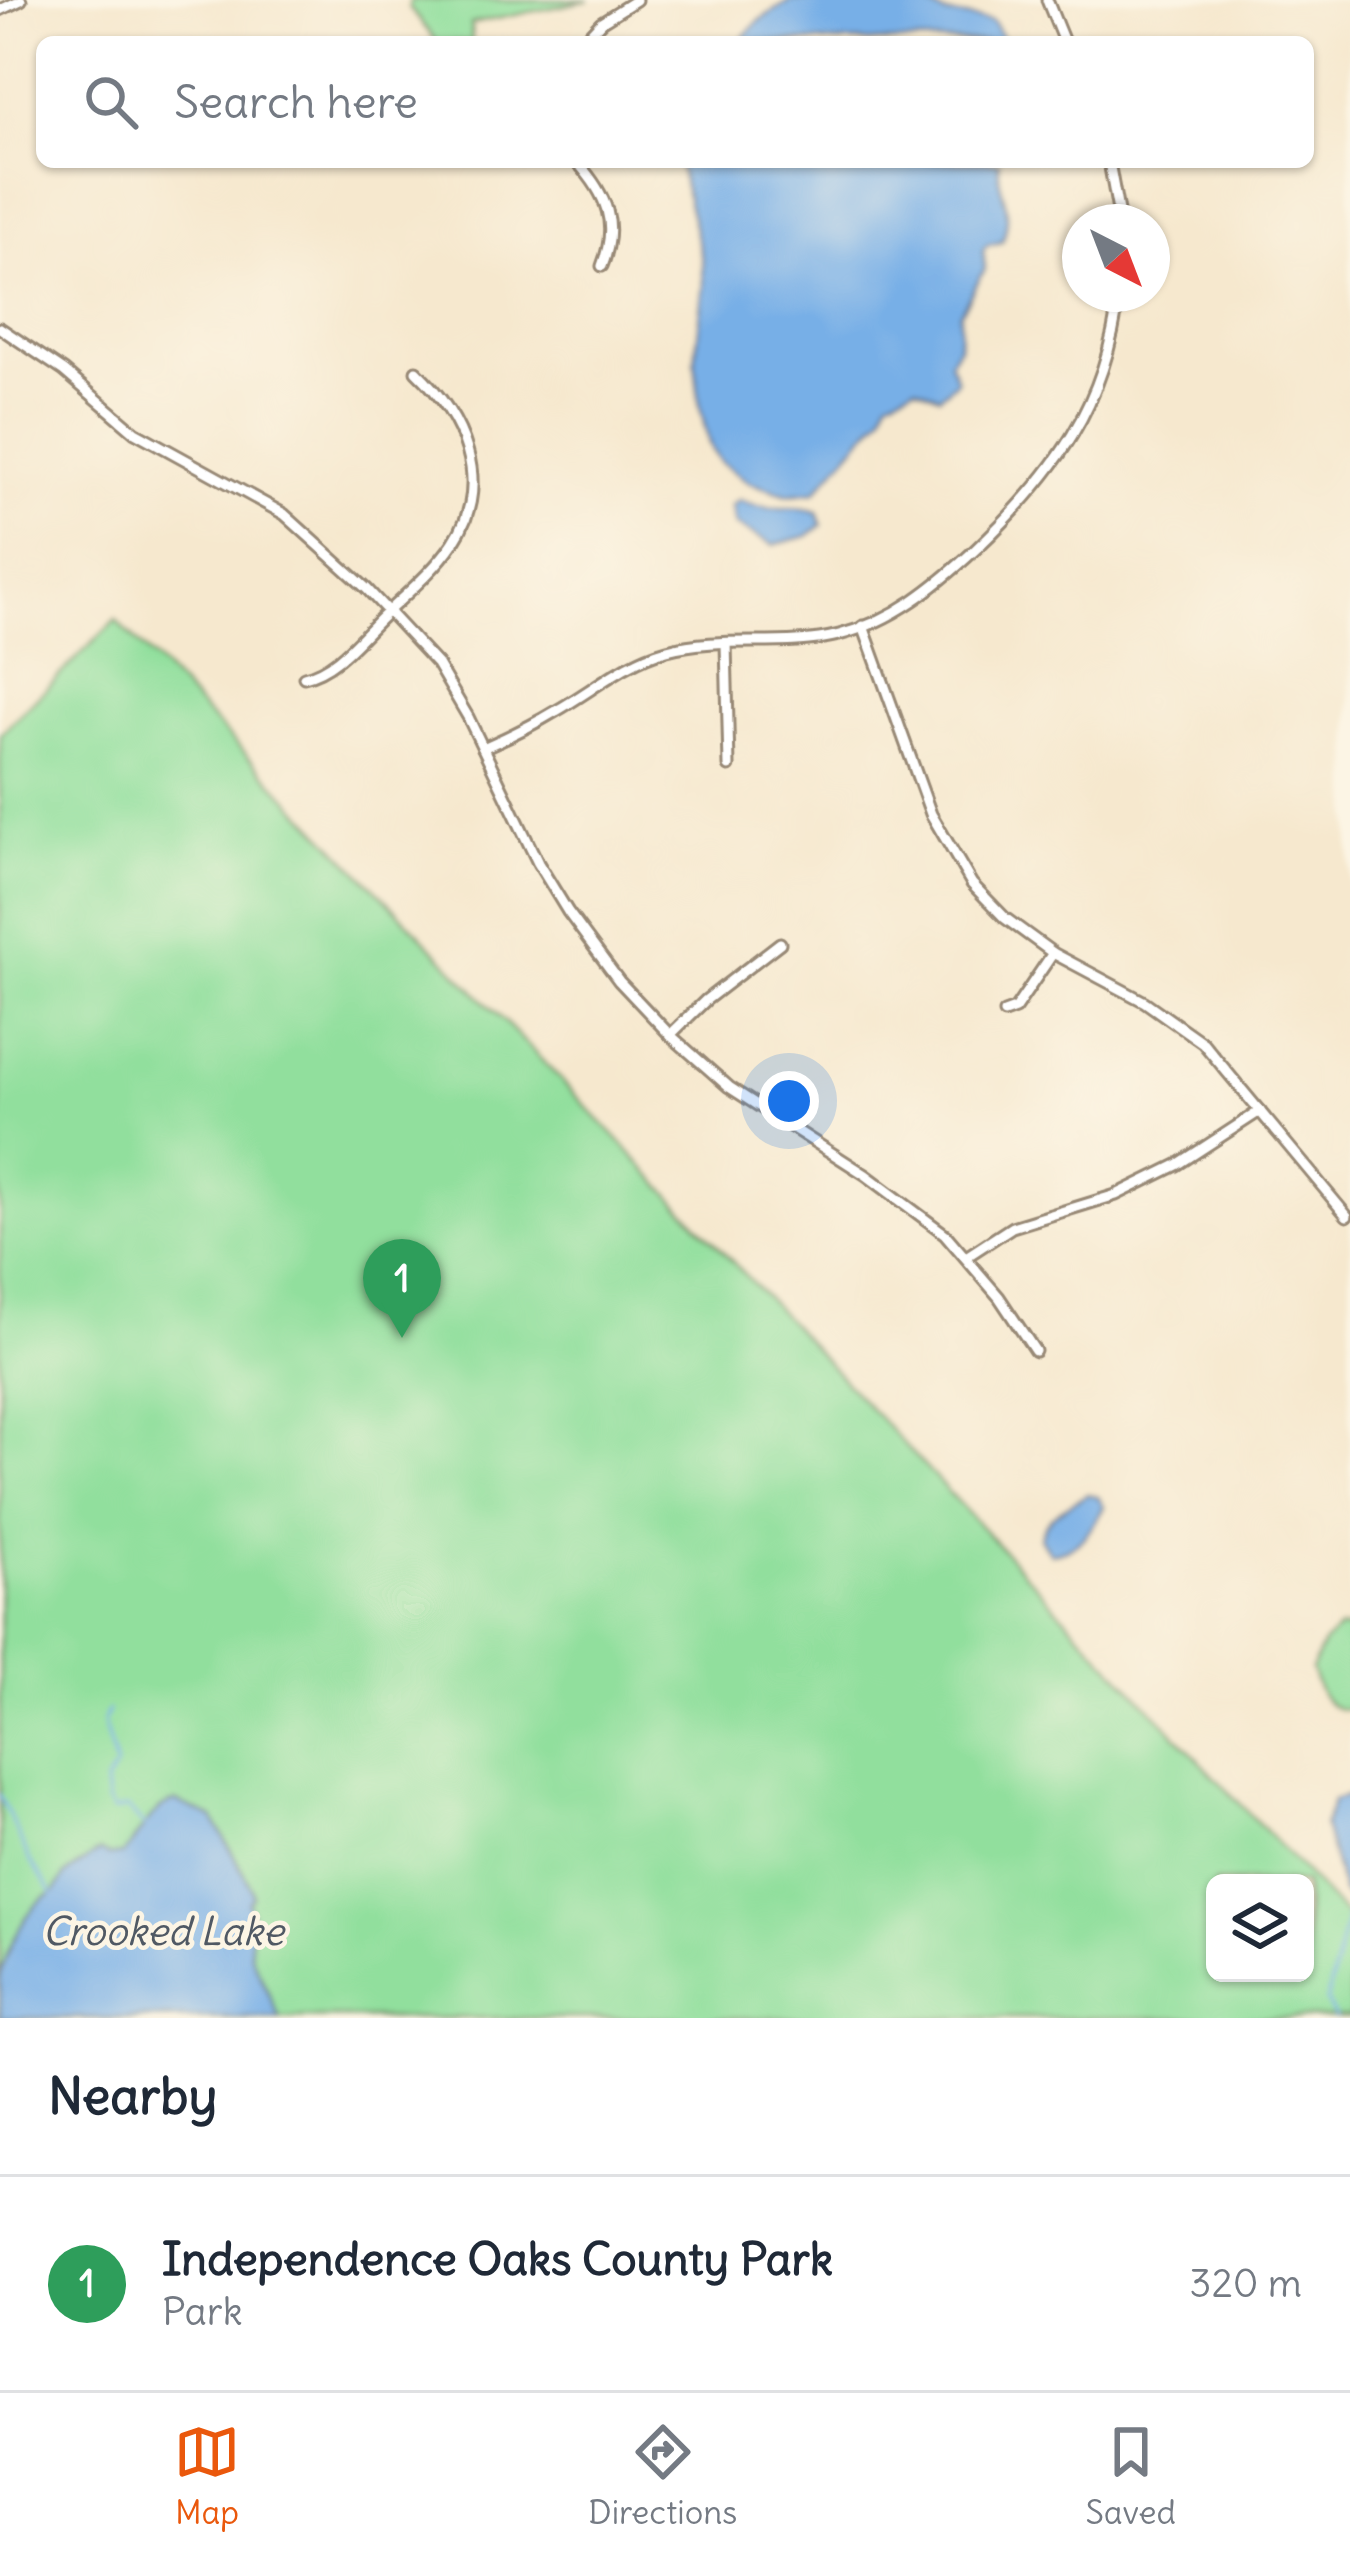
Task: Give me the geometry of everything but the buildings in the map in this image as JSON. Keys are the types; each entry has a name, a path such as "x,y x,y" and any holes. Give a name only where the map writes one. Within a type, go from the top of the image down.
{"street":[{"path":"0,10 22,0"},
{"path":"588,36 636,0"},
{"path":"1047,0 1062,36"},
{"path":"581,168 609,210 610,245 602,266"},
{"path":"1110,168 1117,204"},
{"path":"483,748 554,713 644,658 726,643 841,635 910,604 1016,512 1052,470 1102,376 1115,312"},
{"path":"0,328 64,371 135,432 284,514 323,546 437,664 538,863 620,981 670,1035 729,1087 866,1175 945,1234 1035,1352"},
{"path":"304,677 329,668 388,611 454,542 470,504 472,480 459,424 416,371"},
{"path":"863,626 919,783 954,860 1005,918 1053,953 1145,1002 1203,1043 1347,1216"},
{"path":"726,643 729,766"},
{"path":"670,1035 706,1000 779,944"},
{"path":"1004,1013 1015,1010 1053,953"},
{"path":"966,1257 1012,1227 1085,1207 1177,1165 1260,1112"}],"green space":[{"path":"410,0 590,0 471,24 472,36 432,36 409,8"},
{"path":"116,620 613,1134 1306,1874 1206,1874 1206,1982 1314,1982 1314,1883 1350,1921 1350,2018 0,2018 0,734"},
{"path":"1339,1629 1350,1629 1350,1709 1329,1704 1311,1670 1323,1644"}],"water":[{"path":"791,0 916,0 944,14 992,21 1001,36 745,36"},
{"path":"679,168 999,168 1006,229 1002,242 983,250 985,269 960,313 959,346 949,361 957,380 940,396 915,386 888,399 883,414 815,492 788,495 750,483 721,463 710,447 695,361 704,284"},
{"path":"739,500 818,512 822,525 808,536 773,545 735,525 731,506"},
{"path":"1088,1494 1098,1497 1104,1507 1094,1524 1077,1543 1050,1553 1040,1538 1047,1522"},
{"path":"1350,1795 1350,1900 1343,1894 1324,1826 1333,1800"},
{"name":"Crooked Lake","path":"176,1802 213,1818 252,1889 248,1902 255,1928 251,1955 280,2018 0,2018 3,1968 19,1929 35,1907 54,1893 65,1875 92,1856 123,1854 152,1817"}],"waterway":[{"path":"108,1710 103,1722 116,1767 105,1783 107,1802 113,1811 128,1808 145,1827"},
{"path":"0,1795 30,1861 53,1894"},
{"path":"1335,2018 1326,2002 1350,1906"}],"place":[{"name":"Independence Oaks County Park","path":"402,1338"}]}
